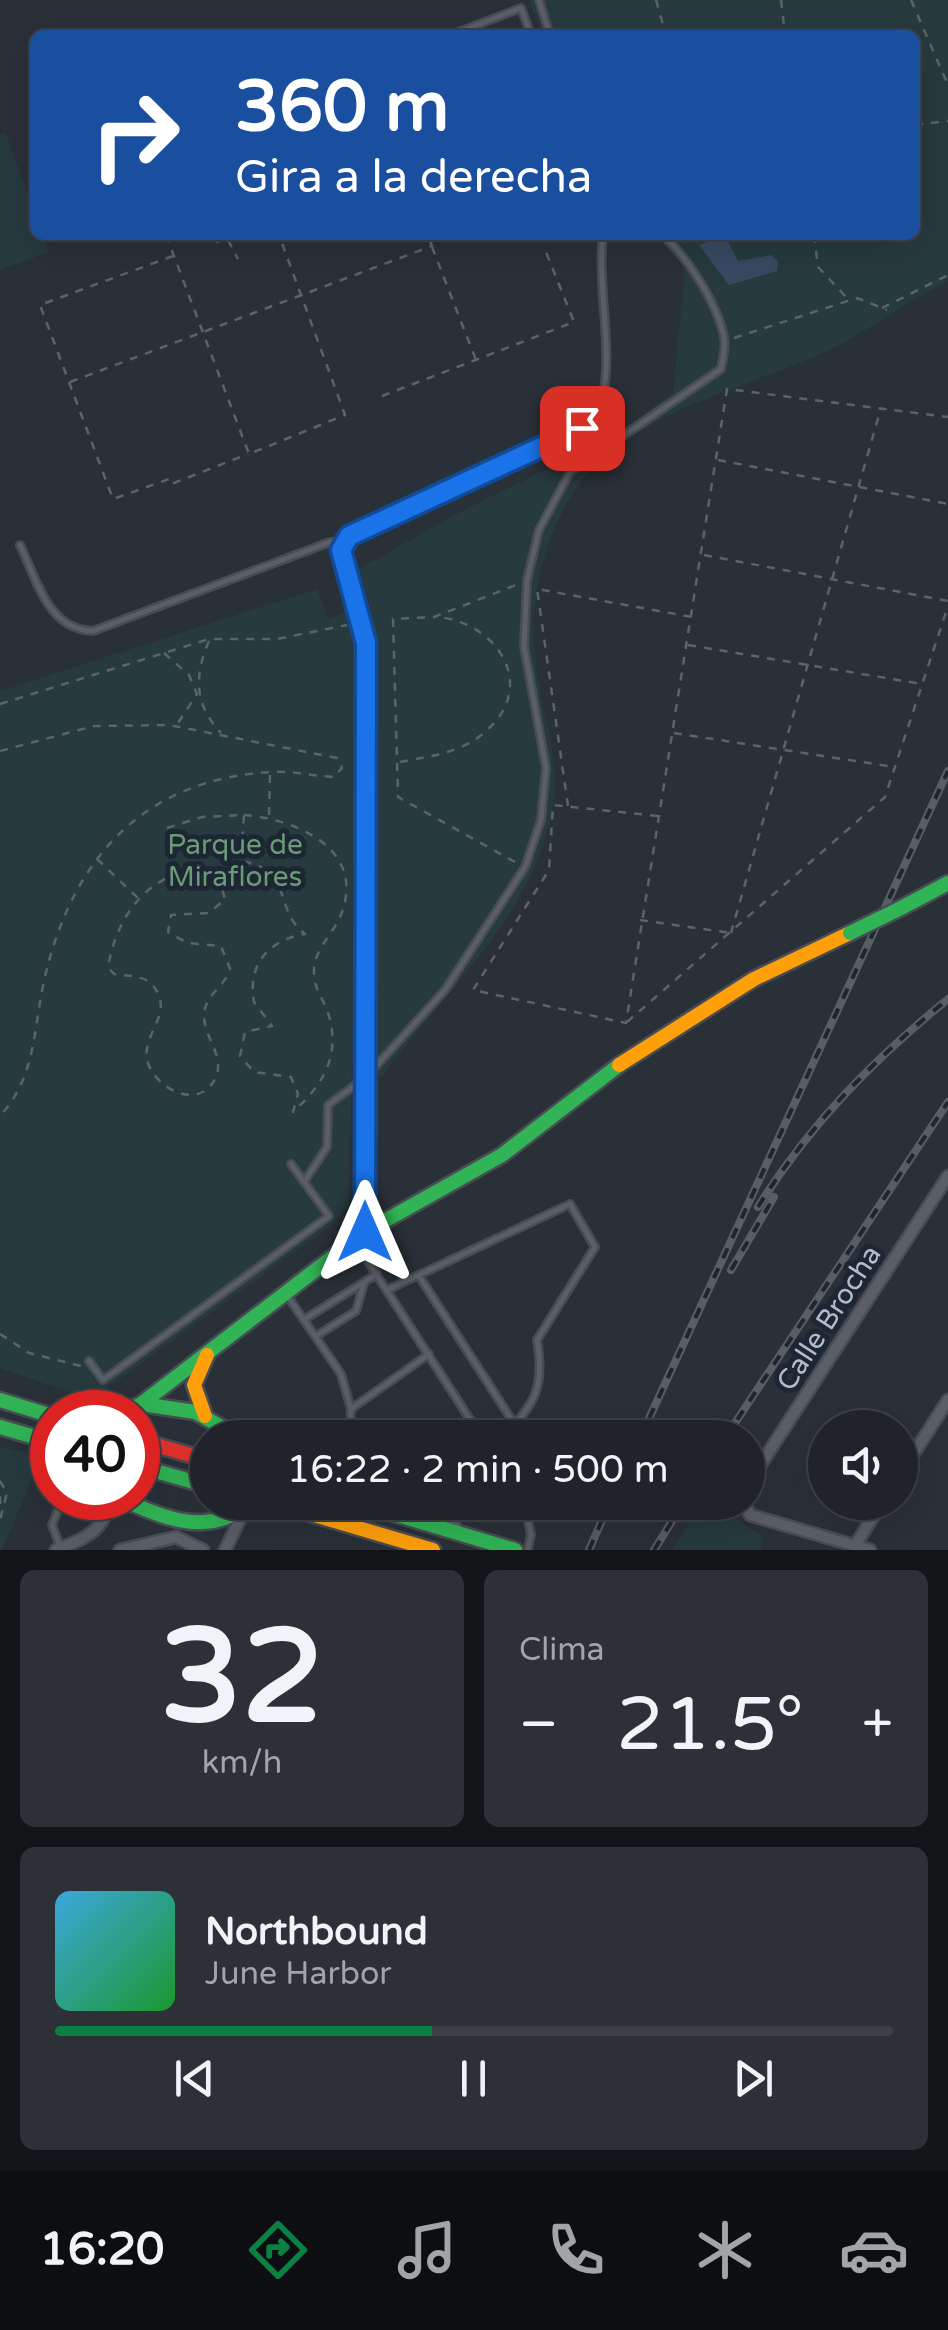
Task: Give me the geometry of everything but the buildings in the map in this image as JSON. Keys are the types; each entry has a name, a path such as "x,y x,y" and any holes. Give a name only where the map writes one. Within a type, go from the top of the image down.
{"street":[{"path":"343,546 366,643 366,1077 360,1236"},
{"path":"158,1390 360,1236 502,1155 645,1046 700,1010 948,883"},
{"name":"Calle Brocha","path":"765,1458 948,1176"},
{"path":"206,1417 195,1403 192,1382 216,1342"},
{"path":"0,1400 30,1409"},
{"path":"918,1447 948,1400"},
{"path":"160,1405 211,1420"},
{"path":"0,1426 30,1435"},
{"path":"160,1446 190,1455"},
{"path":"160,1472 190,1481"},
{"path":"160,1515 190,1522 229,1520"},
{"path":"765,1519 870,1550"},
{"path":"60,1549 81,1540 104,1520"},
{"path":"226,1550 241,1520"},
{"path":"331,1520 433,1550"},
{"path":"413,1520 515,1550"},
{"path":"855,1546 871,1520"},
{"path":"120,1550 176,1537 204,1550"}],"lane":[{"path":"539,0 548,30"},
{"path":"465,30 521,8 529,30"},
{"path":"20,544 59,621 78,631 93,632 330,542 343,546 349,536 582,428 602,396 598,274 601,240"},
{"path":"304,1182 327,1147 328,1106 366,1077 445,990 525,866 541,820 546,768 524,646 527,580 539,530 570,472 721,368 725,340 716,314 678,248 669,240"},
{"path":"89,1361 103,1380 329,1216 290,1164"},
{"path":"387,1290 570,1204 595,1247 537,1340 543,1376 517,1420"},
{"path":"360,1236 377,1274 470,1420"},
{"path":"305,1319 377,1274"},
{"path":"418,1275 512,1420"},
{"path":"316,1336 356,1310 364,1282"},
{"path":"285,1292 341,1374 350,1420"},
{"path":"351,1409 428,1354"},
{"path":"54,1520 52,1525 60,1549"},
{"path":"450,1520 489,1543"},
{"path":"528,1520 531,1534 528,1550"}],"path":[{"path":"656,0 665,30"},
{"path":"780,0 784,30"},
{"path":"911,0 948,85"},
{"path":"920,125 948,122"},
{"path":"168,240 249,454"},
{"path":"228,240 238,260"},
{"path":"174,256 40,305 113,499 172,478 174,483 345,415 281,240"},
{"path":"430,240 476,360"},
{"path":"815,240 818,267 848,299"},
{"path":"69,383 432,246"},
{"path":"382,396 574,322 546,252"},
{"path":"732,339 857,298 884,309 948,275"},
{"path":"626,1022 639,920 693,617 727,389 881,406 948,418"},
{"path":"731,934 881,406"},
{"path":"716,459 948,504"},
{"path":"626,1022 885,797 948,604 702,555"},
{"path":"434,617 527,580"},
{"path":"568,806 538,589 693,617"},
{"path":"398,762 454,751 472,742 489,730 504,708 509,680 502,650 478,628 434,617 393,619 398,798 525,866"},
{"path":"0,704 209,639 277,640 352,624"},
{"path":"176,726 197,694 198,666 209,639"},
{"path":"686,644 922,684"},
{"path":"163,652 189,675 222,735"},
{"path":"0,750 94,726 176,726 337,758 342,764 334,776 270,772 218,780 155,805 96,858 70,897 55,936 30,1070 21,1091 0,1116"},
{"path":"672,732 895,767"},
{"path":"269,818 270,772"},
{"path":"626,1022 473,990 549,870 552,805 658,816"},
{"path":"167,828 202,817 244,815 269,818 316,835 336,856 346,878 344,909 315,956 314,966 334,1050 318,1090 293,1112 298,1094 291,1077 254,1072 240,1056 245,1032 272,1026 254,1002 258,962 279,941 305,934 289,919 277,880 262,867 241,861 244,815"},
{"path":"96,858 139,899"},
{"path":"184,871 214,874 224,885 225,900 215,911 176,913 166,926 187,943 220,946 230,961 228,976 211,993 204,1012 218,1069 208,1086 190,1096 180,1096 158,1081 148,1062 148,1038 160,1012 158,994 145,979 109,972 116,929 139,899 170,876 184,871"},
{"path":"639,920 731,934"},
{"path":"0,1334 29,1353 81,1367 89,1361"},
{"path":"0,1481 7,1493 0,1520"},
{"path":"0,1496 0,1509"}],"green space":[{"name":"Parque de Miraflores","path":"529,0 948,0 948,281 833,348 685,408 617,443 586,474 571,497 548,546 535,600 537,674 552,748 555,786 543,845 527,882 484,951 381,1078 352,1062 349,1204 333,1224 104,1390 63,1390 0,1368 0,691 317,589 328,620 369,602 359,569 628,425 673,392 684,279 682,265 660,240 920,240 920,30 540,30"},
{"path":"5,132 30,200 30,240 45,240 49,252 0,270 0,134"},
{"path":"0,1447 30,1453 30,1484 0,1550"},
{"path":"691,1520 737,1520 762,1537 761,1550 671,1550"}],"water":[{"path":"713,240 728,242 738,261 772,255 778,262 777,271 729,285 699,245"}],"railway":[{"path":"648,1420 948,771"},
{"path":"758,1207 799,1148 844,1095 948,999"},
{"path":"737,1420 948,1102"},
{"path":"731,1270 774,1197"},
{"path":"589,1550 602,1520"},
{"path":"654,1550 673,1520"}],"traffic: fast":[{"path":"901,908 948,883"},
{"path":"850,933 901,908"},
{"path":"365,1232 366,925"},
{"path":"159,1390 365,1232 502,1155 619,1065"},
{"path":"0,1400 30,1409"},
{"path":"160,1407 195,1412 209,1420"},
{"path":"0,1427 30,1436"},
{"path":"160,1472 190,1481"},
{"path":"160,1515 187,1521 220,1520"},
{"path":"414,1520 515,1550"}],"traffic: slow":[{"path":"341,550 366,643 366,925"},
{"path":"619,1065 754,979 850,933"},
{"path":"205,1416 194,1385 207,1355"},
{"path":"331,1520 433,1550"}],"traffic: jam":[{"path":"160,1446 190,1455"}],"route":[{"path":"365,1232 366,643 364,623 341,550 349,536 582,428"}]}
